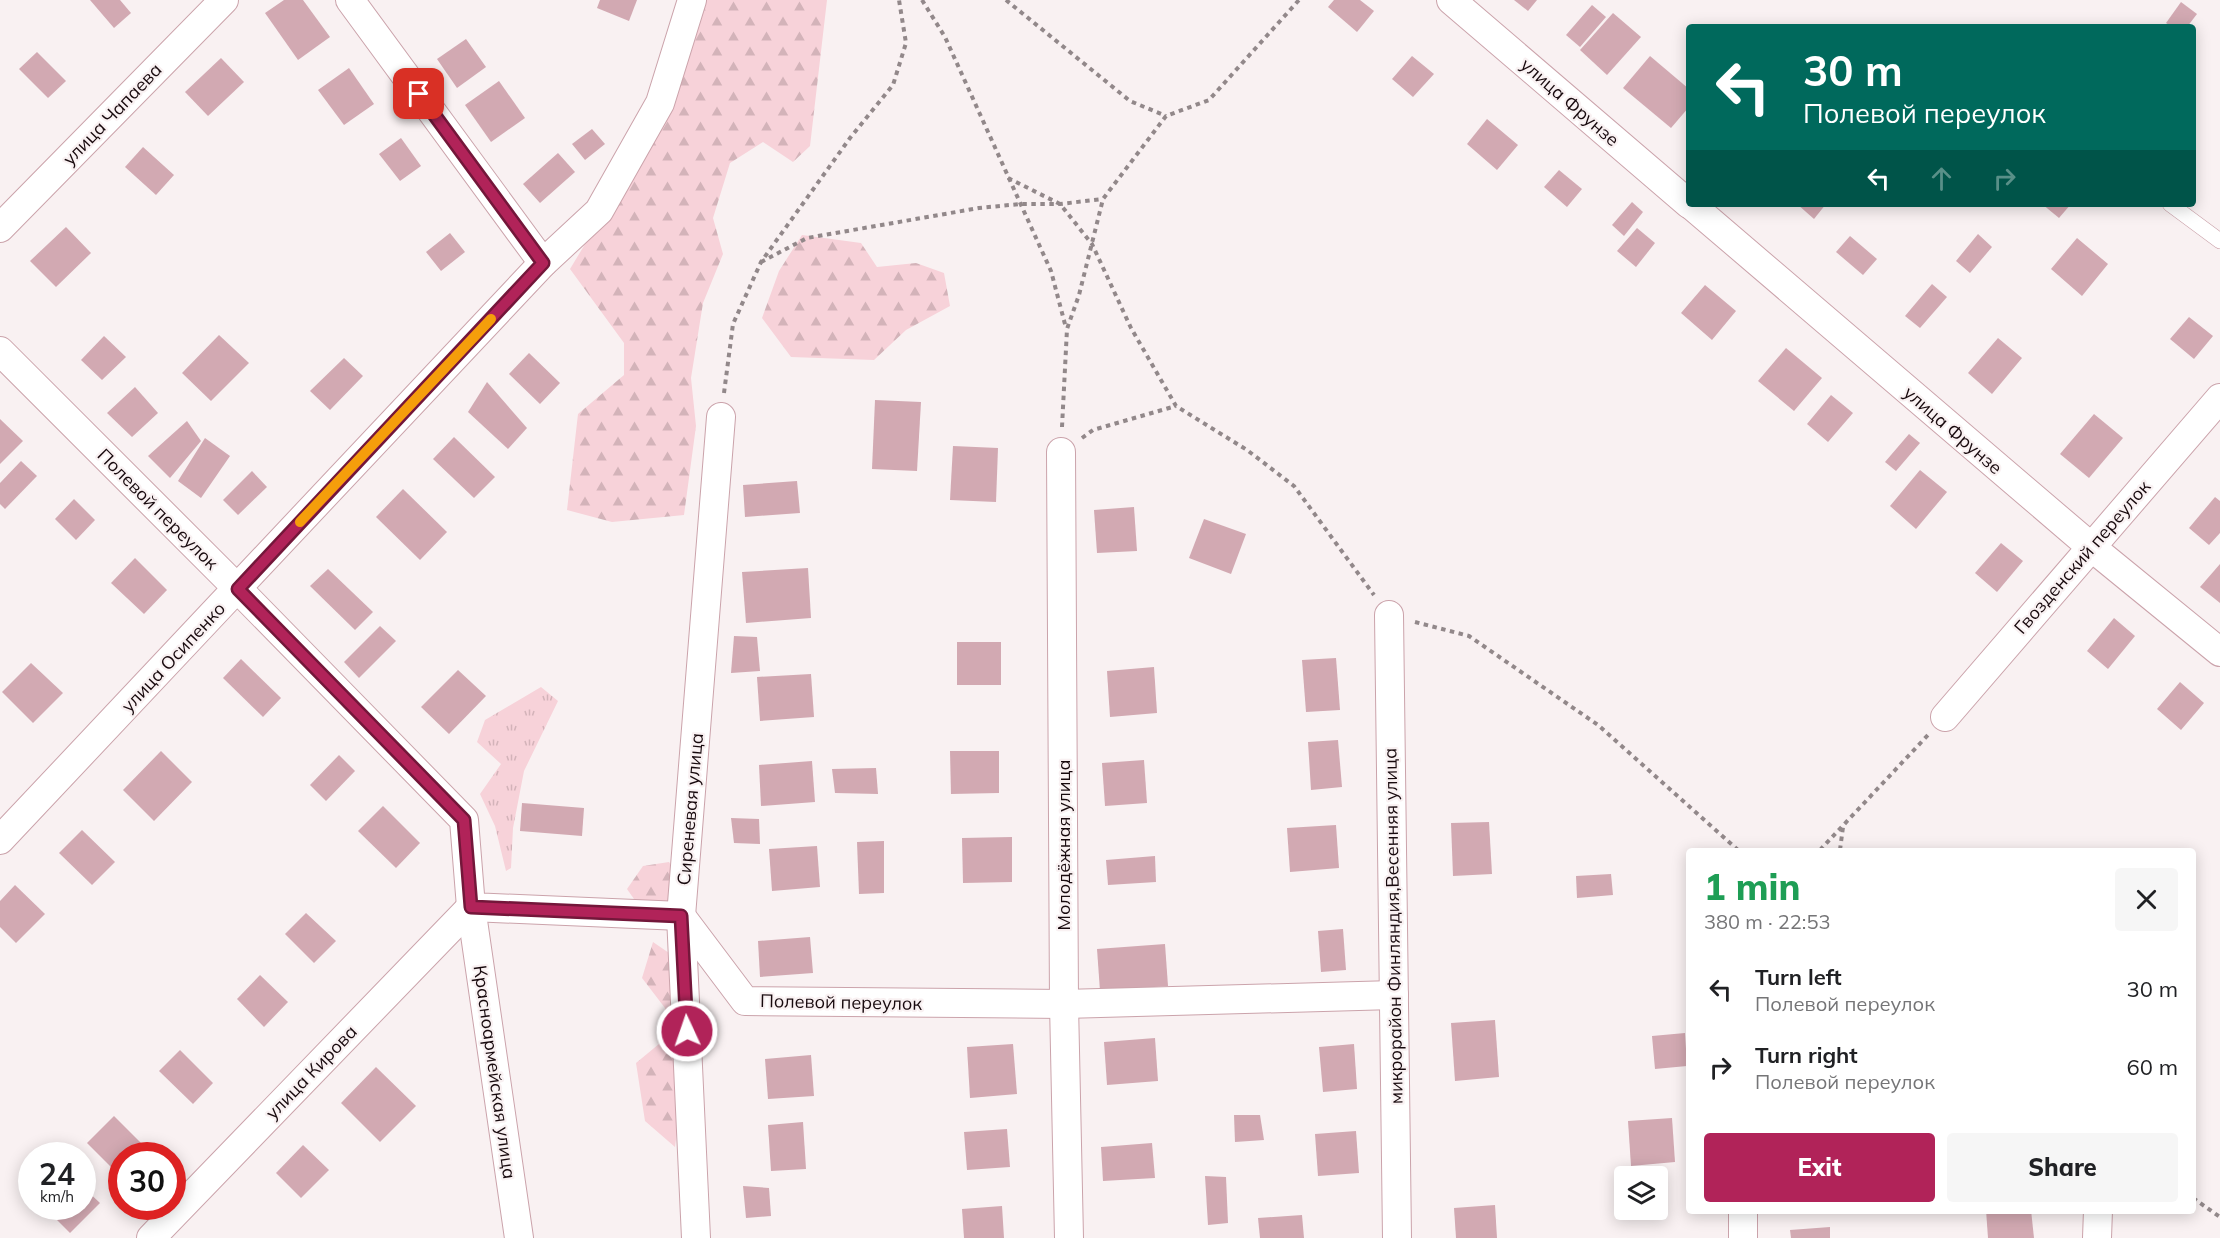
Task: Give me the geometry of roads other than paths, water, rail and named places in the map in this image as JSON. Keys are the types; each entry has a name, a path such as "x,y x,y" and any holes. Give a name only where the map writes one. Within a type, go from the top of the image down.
{"street":[{"name":"улица Чапаева","path":"0,228 224,0"},
{"path":"350,0 543,263"},
{"name":"улица Осипенко","path":"0,840 543,263 599,211 660,103 692,0"},
{"name":"улица Фрунзе","path":"1451,0 1686,201"},
{"name":"улица Фрунзе","path":"1693,207 2090,546 2220,652"},
{"name":"Полевой переулок","path":"0,351 238,589 464,820 471,907"},
{"name":"Гвозденский переулок","path":"1945,717 2090,546 2220,398"},
{"name":"Сиреневая улица","path":"696,1238 681,916 722,417"},
{"name":"Молодёжная улица","path":"1061,452 1064,1004 1069,1238"},
{"name":"микрорайон Финляндия,Весенняя улица","path":"1389,615 1397,1238"},
{"path":"471,907 681,916"},
{"name":"улица Кирова","path":"151,1238 471,907"},
{"name":"Красноармейская улица","path":"471,907 519,1238"},
{"name":"Полевой переулок","path":"681,916 745,1001 1064,1004"},
{"path":"1064,1004 1394,995"},
{"path":"1743,1214 1743,1238"},
{"path":"2097,1238 2098,1214"}],"lane":[{"path":"2174,207 2220,241"}]}
